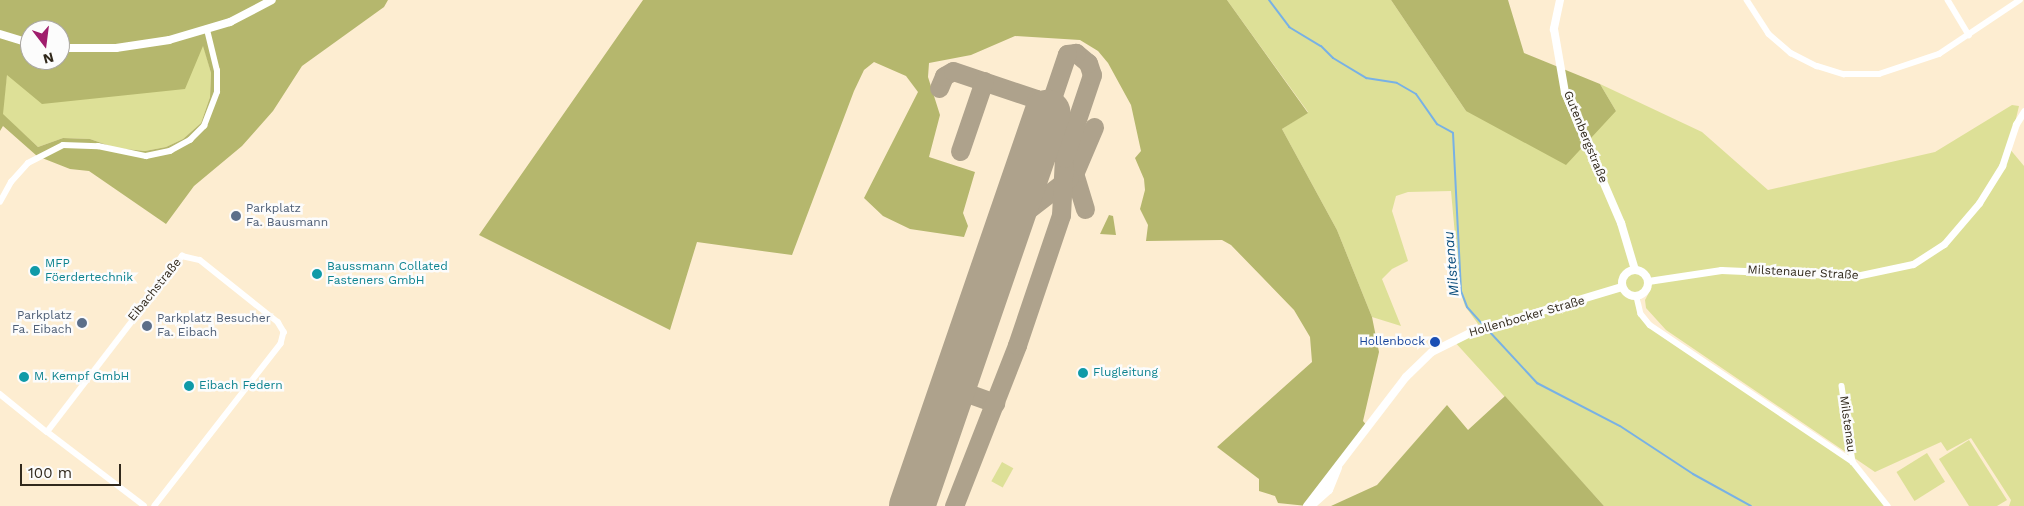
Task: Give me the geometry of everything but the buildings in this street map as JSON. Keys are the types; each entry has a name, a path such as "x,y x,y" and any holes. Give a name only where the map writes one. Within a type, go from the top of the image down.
{"main road":[{"path":"70,48 136,46 207,30 243,16 272,0"},
{"name":"Gutenbergstraße","path":"1560,0 1554,28 1566,93 1621,223 1635,270"},
{"path":"0,34 20,40"},
{"path":"1635,270 1644,273 1648,281 1647,290 1637,297 1628,295 1622,288 1624,275 1635,270"},
{"name":"Hollenbocker Straße","path":"1307,506 1412,370 1442,346 1490,326 1622,288"},
{"name":"Hollenbocker Straße","path":"1311,506 1329,490 1339,466"}],"street":[{"path":"1747,0 1768,34 1791,53 1817,66 1844,74 1879,74 1906,67 1939,54 1969,36 2020,0"},
{"path":"1948,0 1969,36"},
{"path":"0,202 11,182 28,163 63,145 85,144 146,156 170,151 190,140 204,126 217,92 217,71 207,30"},
{"name":"Milstenauer Straße","path":"1648,281 1720,270 1856,276 1913,264 1944,244 1979,204 2002,166 2016,124 2024,111"},
{"name":"Eibachstraße","path":"47,432 172,266 182,256 200,260 278,322 284,332 281,344 155,506"},
{"name":"Milstenau","path":"1637,297 1641,314 1661,334 1853,462 1888,506"},
{"name":"Milstenau","path":"1842,386 1853,462"},
{"path":"0,394 144,506"}],"green space":[{"path":"0,0 388,0 384,7 302,66 273,111 242,146 194,186 166,224 89,171 70,169 37,156 3,126 0,131","holes":["203,46 211,73 210,97 201,123 183,139 166,147 145,151 116,148 90,139 63,138 38,147 3,114 7,75 42,104 185,89"]},
{"path":"643,0 1227,0 1308,113 1282,129 1337,230 1372,317 1379,352 1363,421 1368,427 1307,506 1278,503 1275,496 1259,491 1259,479 1217,447 1312,362 1310,337 1294,310 1231,245 1222,240 1146,241 1148,225 1140,209 1145,190 1144,179 1135,158 1141,151 1131,105 1108,63 1098,51 1080,40 1015,36 971,55 929,63 928,77 940,115 929,157 975,172 963,213 968,226 964,237 910,229 883,216 864,198 918,92 906,76 874,62 864,70 854,91 792,255 697,242 670,330 479,235"},
{"path":"1227,0 1391,0 1466,111 1616,111 1600,84 1702,132 1768,190 1935,152 2012,105 2019,106 2009,148 2024,166 2024,506 2009,506 2011,500 1971,438 1947,451 1941,442 1875,472 1666,330 1646,308 1645,300 1652,287 1640,296 1641,314 1650,325 1853,462 1888,506 1604,506 1453,340 1481,328 1465,306 1460,290 1451,191 1408,192 1396,196 1392,211 1408,261 1392,269 1382,279 1401,326 1372,317 1337,230 1282,129 1308,112"},
{"path":"1391,0 1508,0 1524,53 1600,84 1616,111 1566,165 1466,111"},
{"path":"203,44 211,73 210,97 201,123 183,139 166,147 145,151 116,148 90,139 63,138 38,147 2,114 7,74 33,70 70,70 70,64"},
{"path":"1109,215 1113,216 1116,235 1100,234"},
{"path":"1505,396 1604,506 1331,506 1377,485 1447,405 1468,430"},
{"path":"1969,440 2007,500 1997,506 1969,506 1939,459"},
{"path":"1927,453 1945,482 1914,501 1896,472"},
{"path":"1002,462 1013,468 1003,488 991,481"}],"waterway":[{"name":"Milstenau","path":"1269,0 1289,27 1321,46 1333,58 1366,78 1397,83 1416,94 1437,124 1453,133 1461,291 1467,307 1484,326"},
{"name":"Milstenau","path":"1487,329 1537,383 1620,426 1693,474 1751,506"}],"taxiway":[{"path":"954,506 1017,345 1061,215 1064,158 1092,75 1088,63 1076,53 1067,54 1047,113"},
{"path":"939,88 944,76 953,71 1036,99 1045,106 1047,113"},
{"path":"960,151 984,81"},
{"path":"1085,209 1074,174 1094,127"},
{"path":"1035,149 1052,145 1064,158"},
{"path":"1008,225 1069,178"},
{"path":"953,388 995,403"}],"runway":[{"path":"912,506 1047,113"}],"place":[{"name":"Parkplatz Fa. Bausmann","path":"236,216"},
{"name":"MFP Föerdertechnik","path":"35,271"},
{"name":"Baussmann Collated Fasteners GmbH","path":"317,274"},
{"name":"Parkplatz Fa. Eibach","path":"82,323"},
{"name":"Parkplatz Besucher Fa. Eibach","path":"147,326"},
{"name":"Hollenbock","path":"1435,342"},
{"name":"Flugleitung","path":"1083,373"},
{"name":"M. Kempf GmbH","path":"24,377"},
{"name":"Eibach Federn","path":"189,386"}]}
